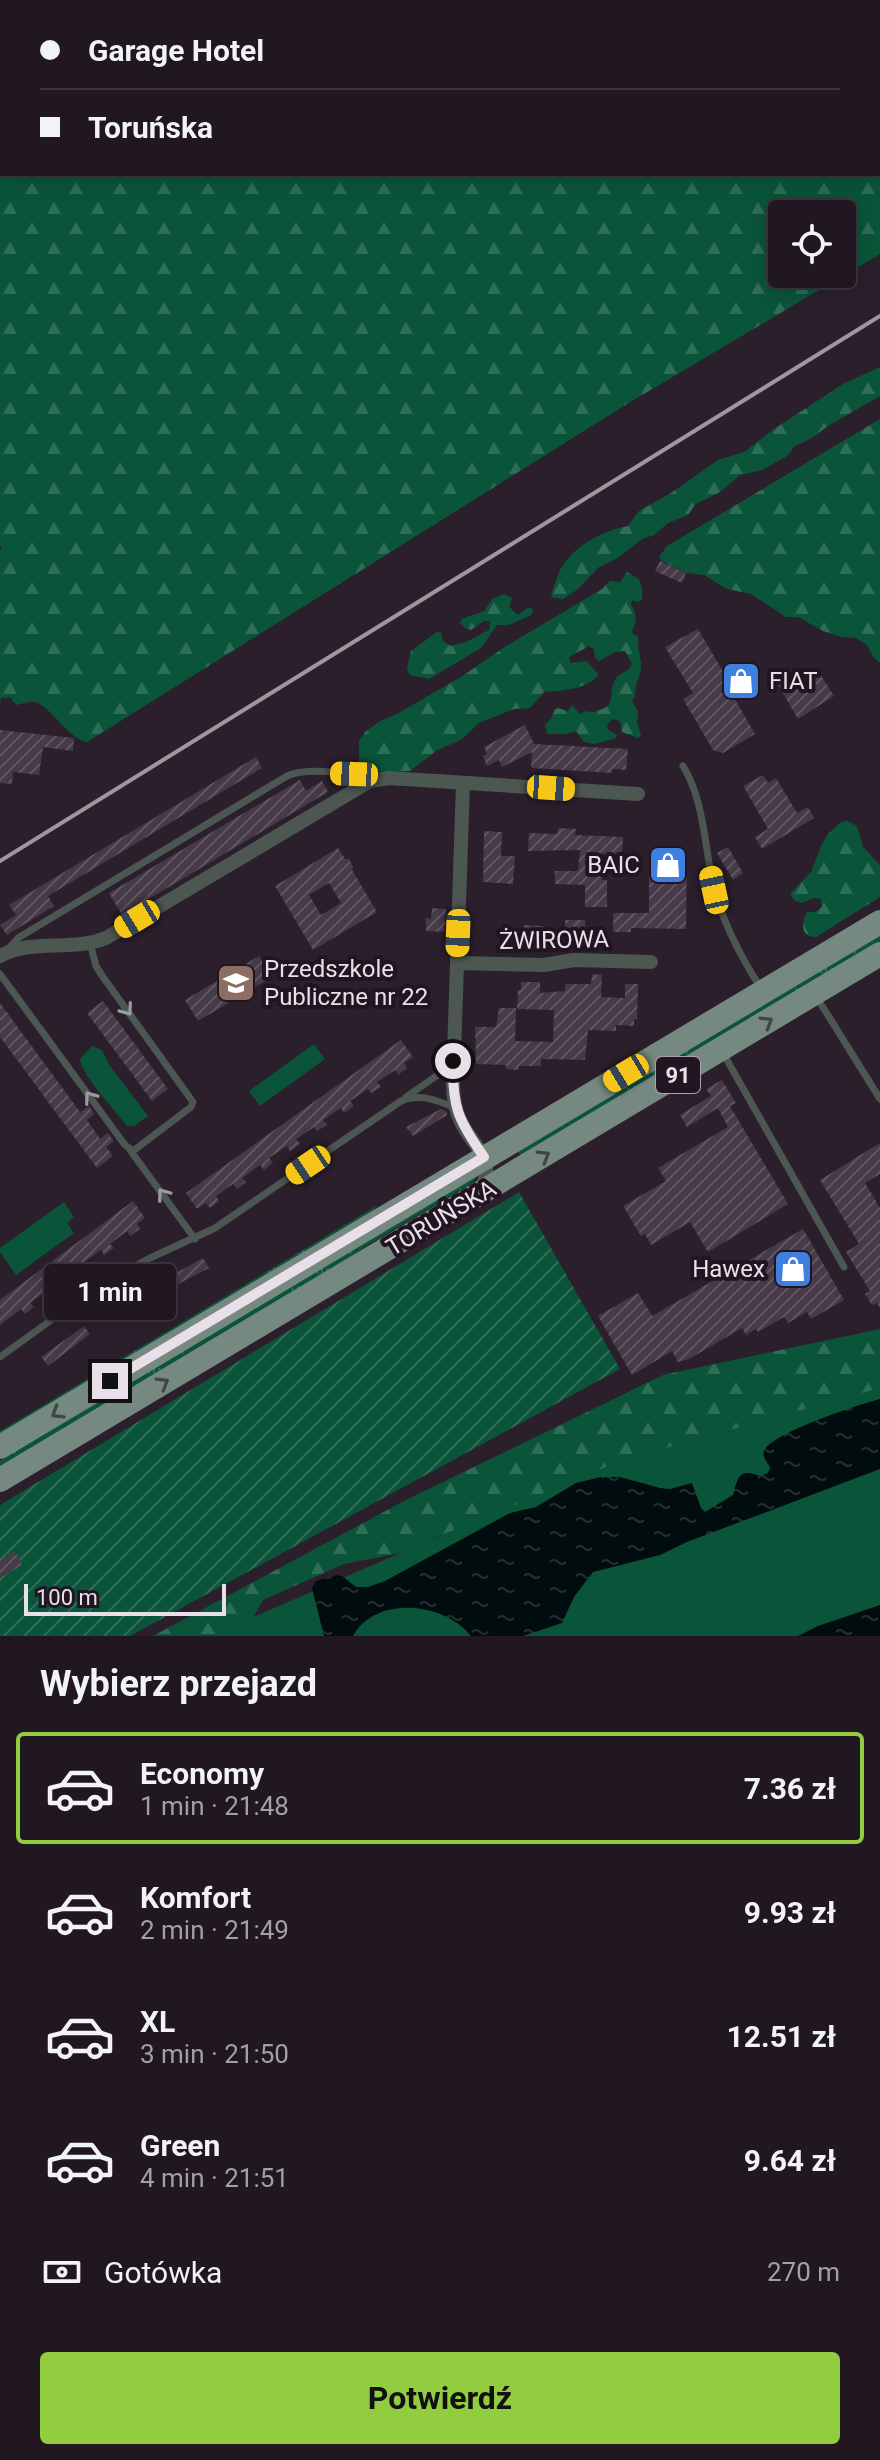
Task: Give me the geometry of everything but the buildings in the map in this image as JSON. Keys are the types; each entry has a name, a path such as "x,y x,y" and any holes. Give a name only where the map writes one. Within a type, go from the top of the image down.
{"main road":[{"name":"TORUŃSKA","path":"0,1447 880,922"},
{"name":"TORUŃSKA","path":"0,1480 880,954"}],"street":[{"path":"3,954 26,946 90,943 112,934 370,781 389,778 638,794"},
{"path":"463,783 453,1061 455,1107 488,1168 477,1197"},
{"name":"ŻWIROWA","path":"457,963 551,965 574,960 651,962"}],"lane":[{"path":"683,766 698,802 707,858 720,908 763,992"},
{"path":"3,954 18,938 287,776 303,772 354,774 370,781"},
{"path":"90,943 96,966 103,977 193,1102 191,1107 133,1151 130,1150"},
{"path":"0,974 195,1239"},
{"path":"814,993 880,1099"},
{"path":"721,1049 844,1267"},
{"path":"0,1357 97,1287 215,1228 401,1101 453,1061"},
{"path":"401,1101 427,1098 455,1107"}],"green space":[{"path":"0,176 880,176 880,254 856,268 856,200 768,200 768,288 823,288 627,404 87,742 73,735 35,702 16,705 10,697 1,698 0,704"},
{"path":"880,367 880,396 795,446 787,456 762,470 740,475 720,492 696,504 688,515 668,523 618,558 599,567 578,589 563,599 553,598 551,595 561,568 583,545 628,526 639,511 718,460 744,452 843,384"},
{"path":"880,419 880,663 867,645 856,638 823,631 798,617 786,617 751,594 727,589 704,575 687,573 659,557 667,546"},
{"path":"627,572 639,579 642,588 642,600 632,600 631,604 636,617 632,630 638,637 641,664 632,701 638,712 637,723 641,735 638,738 622,732 620,721 612,719 607,725 608,730 617,735 616,738 594,744 584,742 576,731 547,734 545,725 558,708 568,711 572,705 580,714 609,705 614,682 632,664 625,651 615,652 599,661 595,658 594,649 588,646 569,658 571,663 587,661 598,674 589,683 544,692 530,708 514,709 479,723 462,739 436,751 410,771 381,772 359,765 359,741 380,721 461,677 610,581 620,582"},
{"path":"504,594 512,598 509,607 518,615 529,607 533,610 531,615 509,625 497,625 481,648 429,679 410,675 407,669 411,651 437,632 450,646 489,630 490,621 484,621 471,630 460,623 462,619 484,611 492,599"},
{"path":"847,821 857,826 863,847 880,865 880,897 816,937 807,935 803,929 807,912 815,912 822,907 821,899 801,903 790,894 811,872 829,833 841,822"},
{"path":"880,932 880,945 523,1159 517,1149"},
{"path":"314,1044 325,1059 260,1106 249,1091"},
{"path":"92,1046 102,1050 110,1066 148,1116 134,1126 127,1126 82,1066 80,1059"},
{"path":"480,1173 472,1183 366,1246 310,1287 0,1471 0,1461 44,1430"},
{"path":"519,1192 620,1369 130,1636 0,1636 0,1505"},
{"path":"64,1202 74,1217 67,1223 74,1233 16,1275 0,1248"},
{"path":"378,1205 366,1218 0,1437 0,1431"},
{"path":"880,1329 880,1403 550,1496 400,1553 344,1564 263,1600 251,1621 230,1636 153,1636 406,1500 663,1375"},
{"path":"880,1388 880,1636 210,1636 623,1460"}],"water":[{"path":"880,1399 880,1469 660,1555 593,1572 574,1597 562,1623 523,1636 471,1636 444,1616 410,1608 377,1614 353,1636 324,1636 312,1588 316,1581 336,1575 356,1587 368,1587 385,1581 510,1513 536,1507 576,1483 601,1477 620,1477 670,1489 692,1483 705,1512 733,1495 740,1475 760,1476 768,1473 770,1468 764,1451 782,1436 817,1420"},
{"path":"880,1605 880,1636 798,1636 818,1626"}],"railway":[{"path":"0,861 880,316"}],"place":[{"name":"FIAT","path":"741,681"},
{"name":"BAIC","path":"668,865"},
{"name":"Przedszkole Publiczne nr 22","path":"236,983"},
{"name":"Hawex","path":"793,1269"}],"route":[{"path":"110,1381 484,1157 457,1113 453,1061"}]}
